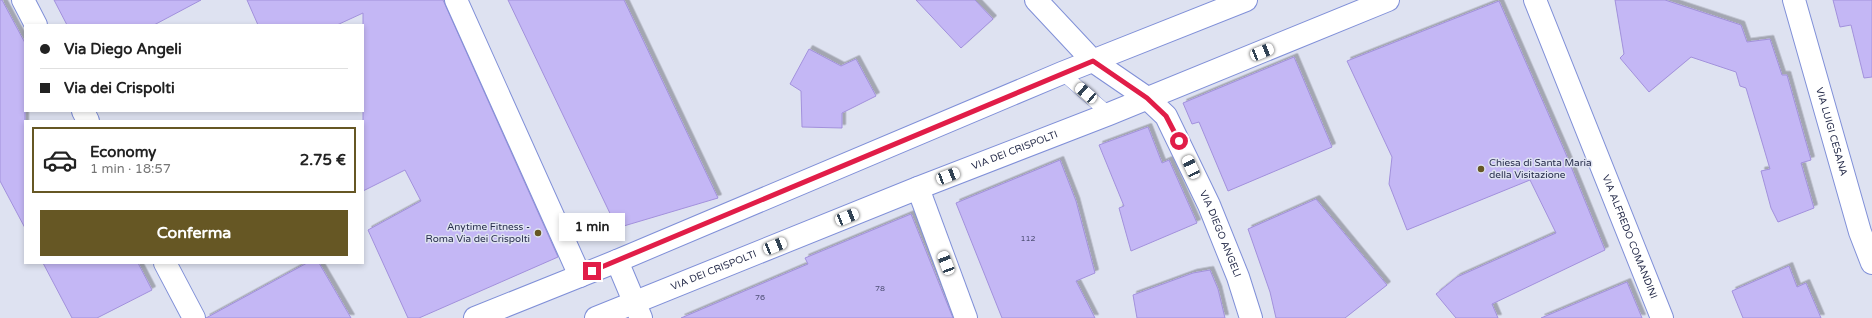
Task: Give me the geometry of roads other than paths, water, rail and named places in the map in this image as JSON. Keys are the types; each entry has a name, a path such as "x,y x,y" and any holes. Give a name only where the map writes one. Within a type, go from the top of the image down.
{"street":[{"path":"23,0 35,24"},
{"path":"456,0 580,276"},
{"name":"VIA DIEGO ANGELI","path":"1036,0 1093,61 1147,98 1166,116 1209,205 1238,277 1251,318"},
{"path":"475,318 617,261 1062,73 1246,0"},
{"name":"VIA DEI CRISPOLTI","path":"596,318 637,310 918,188 1110,114 1388,0"},
{"name":"VIA ALFREDO COMANDINI","path":"1536,0 1662,318"},
{"name":"VIA LUIGI CESANA","path":"1794,0 1860,232 1872,263"},
{"path":"918,188 966,318"},
{"path":"617,261 637,310"},
{"path":"166,264 194,318"}],"lane":[{"path":"1062,73 1110,114"}],"place":[{"name":"Chiesa di Santa Maria della Visitazione","path":"1481,169"},
{"name":"Anytime Fitness - Roma Via dei Crispolti","path":"538,233"}]}
